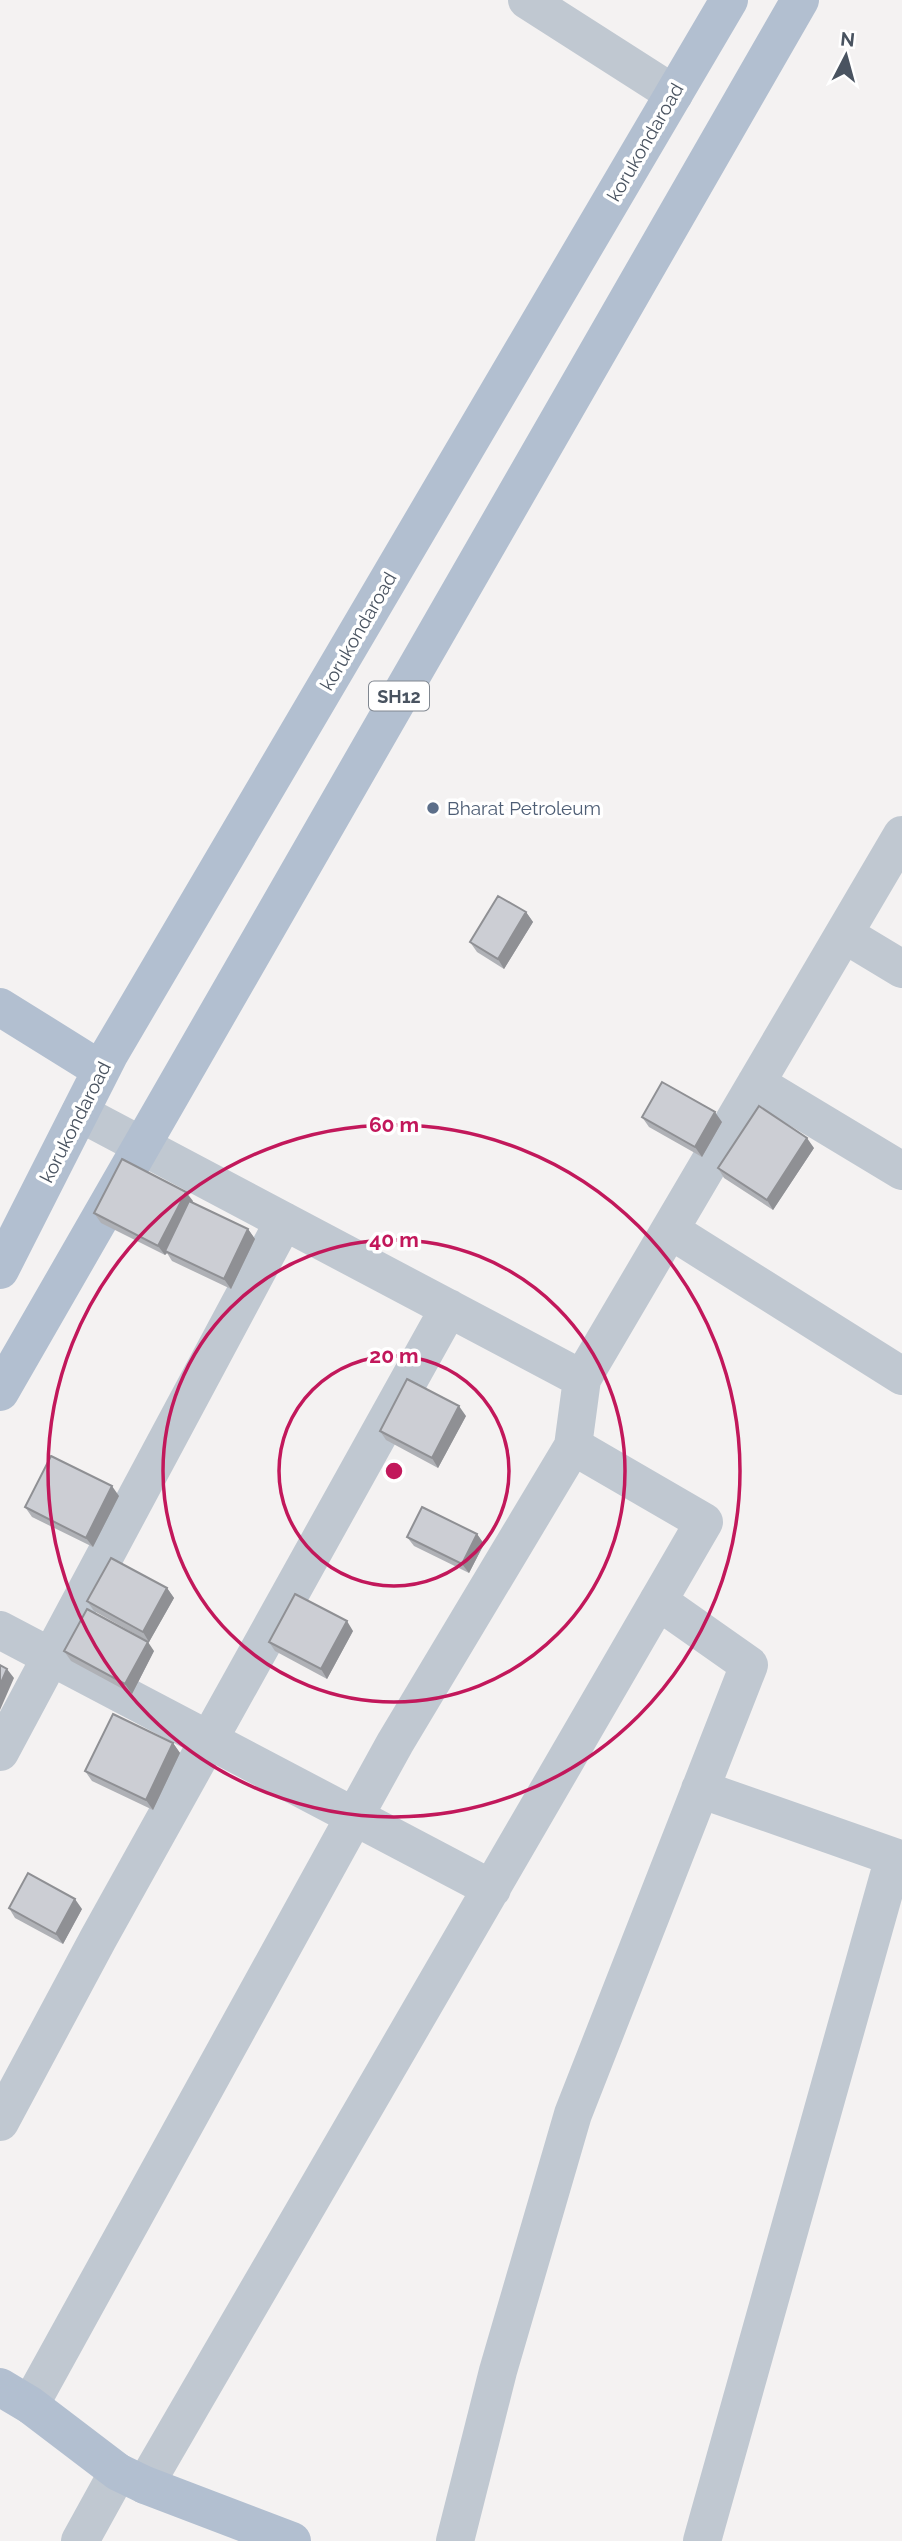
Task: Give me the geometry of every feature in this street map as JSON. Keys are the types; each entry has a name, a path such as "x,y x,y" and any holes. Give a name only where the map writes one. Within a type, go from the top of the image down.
{"main road":[{"name":"korukondaroad","path":"0,1270 102,1070 729,0"},
{"name":"SH12","path":"0,1392 800,0"},
{"path":"0,1007 102,1070"},
{"path":"15,2396 132,2479 292,2541"}],"street":[{"path":"527,0 674,94"},
{"path":"15,2396 395,1743 573,1446 582,1379 902,835"},
{"path":"844,934 902,969"},
{"path":"756,1083 902,1171"},
{"path":"80,1113 582,1379"},
{"path":"0,1752 284,1221"},
{"path":"670,1230 902,1376"},
{"path":"0,2122 449,1308"},
{"path":"80,2541 132,2479 492,1889 704,1522 573,1446"},
{"path":"455,2541 498,2371 573,2114 749,1665 658,1601"},
{"path":"0,1630 492,1889"},
{"path":"700,1790 894,1857 702,2541"}],"building":[{"path":"498,896 526,912 498,959 470,942"},
{"path":"662,1082 715,1112 695,1147 642,1117"},
{"path":"759,1106 807,1138 767,1200 718,1168"},
{"path":"122,1159 186,1192 158,1246 94,1213"},
{"path":"189,1201 248,1229 224,1279 165,1251"},
{"path":"407,1379 459,1406 432,1458 380,1431"},
{"path":"51,1456 112,1486 86,1538 25,1507"},
{"path":"422,1507 477,1534 462,1564 407,1537"},
{"path":"111,1558 167,1588 143,1632 87,1601"},
{"path":"295,1594 347,1621 321,1669 269,1642"},
{"path":"87,1609 148,1642 125,1684 64,1651"},
{"path":"0,1665 7,1669 0,1685"},
{"path":"113,1714 173,1743 146,1800 85,1771"},
{"path":"28,1873 75,1899 56,1934 9,1908"}],"place":[{"name":"Bharat Petroleum","path":"433,808"}]}
